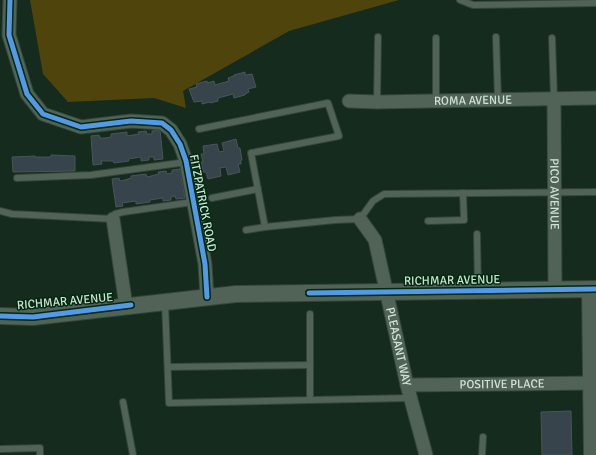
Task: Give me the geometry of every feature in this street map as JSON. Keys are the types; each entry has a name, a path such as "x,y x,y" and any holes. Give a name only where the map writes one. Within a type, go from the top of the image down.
{"street":[{"name":"FITZPATRICK ROAD","path":"10,0 9,35 28,94 43,114 81,127 131,121 162,123 171,130 180,144 186,162 205,264 207,297"},
{"name":"ROMA AVENUE","path":"349,101 377,102 596,98"},
{"name":"PICO AVENUE","path":"554,99 555,289"},
{"path":"113,219 126,306"},
{"name":"PLEASANT WAY","path":"360,219 375,240 411,398 426,455"},
{"name":"RICHMAR AVENUE","path":"0,316 33,317 236,294 593,289"},
{"path":"592,455 593,289"},
{"name":"POSITIVE PLACE","path":"408,385 593,383"}],"lane":[{"path":"460,0 473,4 596,3"},
{"path":"377,102 378,37"},
{"path":"496,37 498,100"},
{"path":"436,38 436,101"},
{"path":"552,38 554,99"},
{"path":"199,129 328,103 339,136 251,153 265,227"},
{"path":"16,178 91,175 186,162"},
{"path":"212,198 258,189"},
{"path":"246,230 335,220 360,219 373,201 384,194 596,192"},
{"path":"428,221 464,220 463,193"},
{"path":"0,211 12,214 113,219 115,214 123,212 193,202"},
{"path":"477,234 478,290"},
{"path":"165,301 169,403 411,398"},
{"path":"310,314 310,400"},
{"path":"168,367 310,365"},
{"path":"123,402 133,455"},
{"path":"482,437 482,455"},
{"path":"0,449 40,448 40,455"}],"shaded area":[{"path":"30,0 399,0 289,31 183,91 186,108 154,98 68,102 43,74"}],"building":[{"path":"245,72 245,75 252,74 256,87 248,89 249,92 245,95 234,98 233,94 218,98 218,101 210,103 202,104 202,101 194,102 189,89 197,87 196,84 214,81 215,85 229,81 228,78"},
{"path":"160,130 163,159 154,160 154,157 149,157 149,160 141,161 141,157 128,159 129,161 114,163 113,161 101,161 102,164 93,165 91,136 99,135 100,138 105,138 111,137 111,134 127,132 127,136 146,131 147,134 152,134 152,131"},
{"path":"236,139 238,148 240,148 242,160 241,164 238,164 240,172 228,175 226,167 220,168 221,176 208,179 206,172 203,172 201,162 203,162 201,154 204,154 203,146 217,144 219,152 224,151 222,143"},
{"path":"51,155 75,156 75,171 13,172 12,157 51,157"},
{"path":"180,169 185,198 176,199 175,196 171,197 171,200 163,201 163,198 136,204 136,201 122,203 123,206 116,207 112,179 119,178 120,181 131,178 131,176 146,174 147,177 159,174 158,172 166,171 167,174 172,173 172,170"},
{"path":"571,411 572,455 542,455 541,412"}],"cycle path":[{"path":"10,0 9,35 27,94 43,114 81,127 131,121 162,123 171,130 180,144 186,161 205,264 207,297"},
{"path":"309,293 596,289"},
{"path":"0,316 33,317 131,305"}]}
